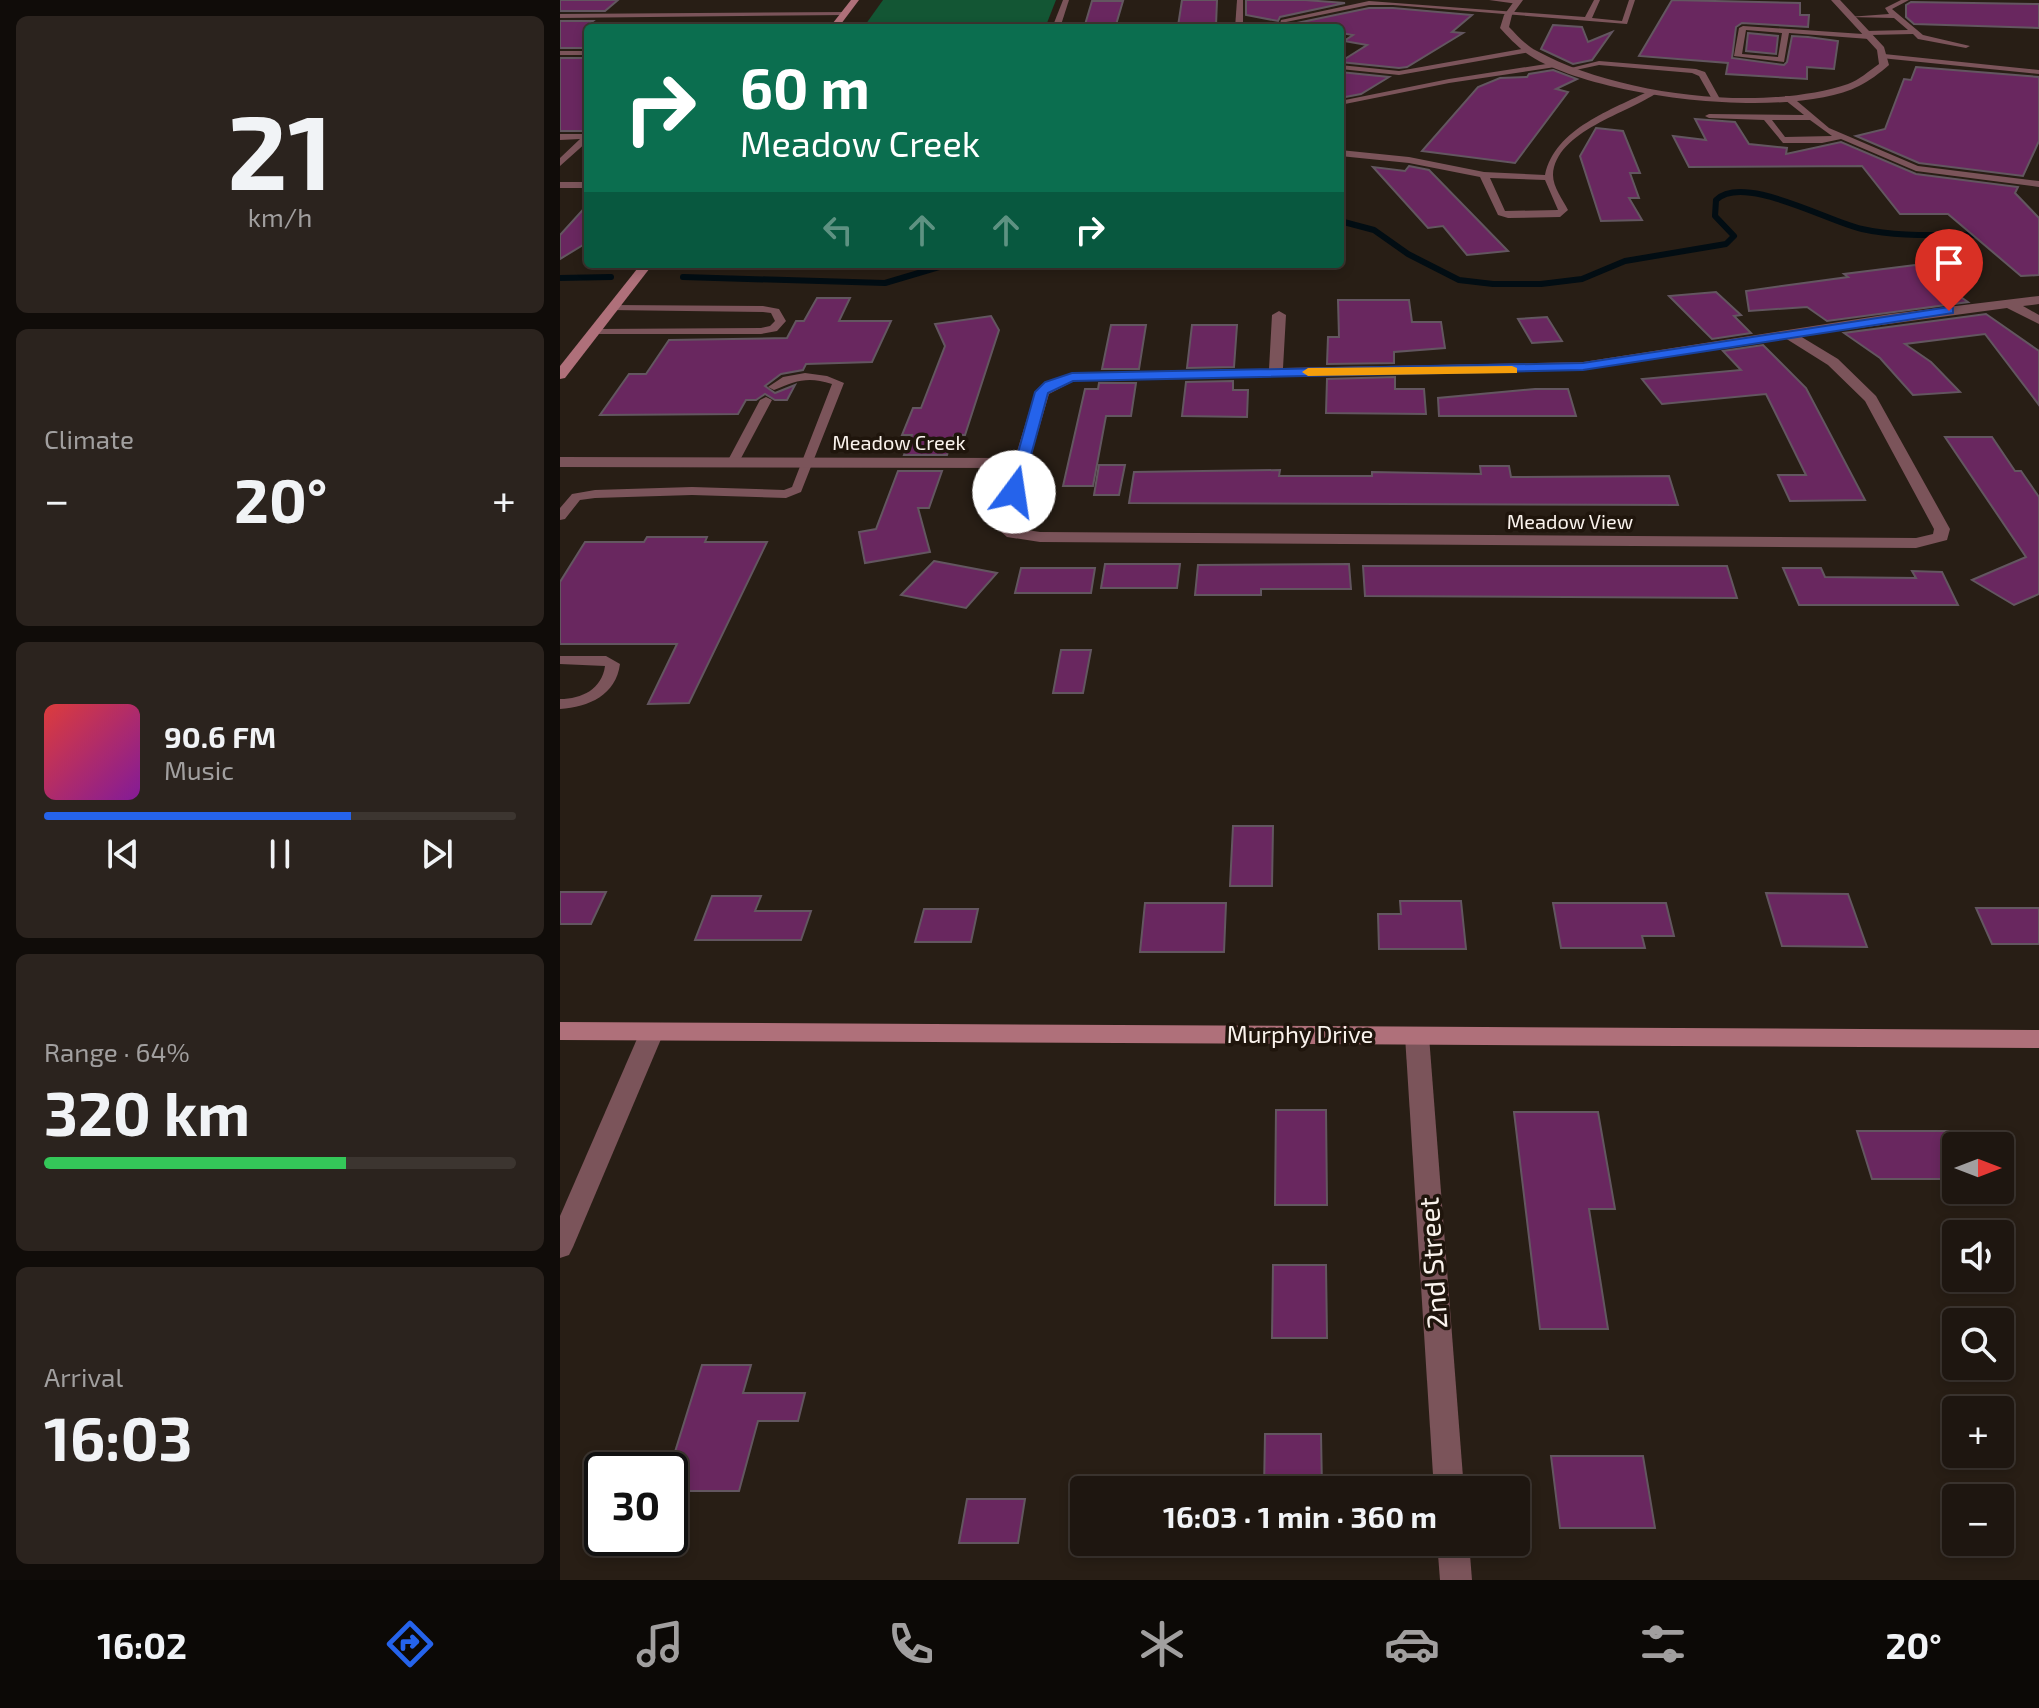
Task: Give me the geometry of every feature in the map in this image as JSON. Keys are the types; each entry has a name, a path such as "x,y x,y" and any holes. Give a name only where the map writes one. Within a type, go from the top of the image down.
{"main road":[{"path":"836,24 855,0"},
{"path":"560,375 644,268"},
{"name":"Murphy Drive","path":"560,1031 2039,1039"}],"street":[{"path":"1519,1 1508,15 1504,28 1527,50 1606,82 1654,92 1716,99 1788,98 1826,93 1868,80 1884,65 1884,56 1834,0"},
{"path":"561,187 584,185"},
{"path":"1021,463 1042,392 1050,385 1072,377 1514,370 1583,366 2039,300"},
{"path":"2008,303 2039,320"},
{"path":"1276,372 1279,315"},
{"name":"Meadow View","path":"1021,463 1007,530 1013,534 1040,537 1900,543 1934,541 1941,537 1942,529 1871,399 1854,379 1833,362 1790,336"},
{"name":"Meadow Creek","path":"560,462 1021,463"},
{"path":"560,1247 652,1032"},
{"name":"2nd Street","path":"1417,1036 1448,1476"},
{"path":"1454,1556 1456,1580"}],"lane":[{"path":"1057,24 1066,0"},
{"path":"1239,24 1240,0"},
{"path":"1492,0 1519,1"},
{"path":"1587,21 1597,0"},
{"path":"1283,24 1283,21 1297,17 1369,3 1625,23 1632,0"},
{"path":"1906,0 1887,9 1921,37 1966,46"},
{"path":"628,13 640,3"},
{"path":"791,13 799,3"},
{"path":"560,16 845,13"},
{"path":"1851,17 1896,16"},
{"path":"1786,31 1781,60 1738,56 1743,28 1867,35 1915,32"},
{"path":"1344,67 1399,73 1527,50"},
{"path":"560,53 584,53"},
{"path":"1884,56 2039,72"},
{"path":"1571,69 1599,63 1693,71 1702,74 1716,99"},
{"path":"1344,102 1463,78 1559,64"},
{"path":"1484,175 1501,213 1560,214 1563,210 1549,178 1564,142 1654,92"},
{"path":"1788,98 1809,118 1841,137 1929,172 2039,184"},
{"path":"1709,116 1809,118"},
{"path":"1766,117 1783,140 1841,137"},
{"path":"560,137 584,136"},
{"path":"560,163 584,140"},
{"path":"1344,153 1409,160 1484,175 1549,178"},
{"path":"594,332 761,331 773,329 781,321 775,311 763,309 613,308"},
{"path":"560,516 576,497 595,494 692,491 786,494 797,489 838,383 825,377 789,379 779,381 774,387"},
{"path":"733,462 766,400"},
{"path":"560,660 606,660 613,664 613,674 600,691 589,698 560,704"}],"green space":[{"path":"883,0 1056,0 1047,24 866,24"}],"building":[{"path":"560,0 618,0 605,11 560,11"},
{"path":"1182,0 1217,0 1216,24 1178,24"},
{"path":"1246,0 1345,3 1280,17 1278,21 1246,15"},
{"path":"1672,0 1800,3 1800,15 1809,15 1808,27 1742,23 1736,27 1732,58 1784,65 1792,36 1808,37 1838,41 1834,69 1807,67 1807,79 1726,74 1728,63 1639,56"},
{"path":"1092,1 1123,1 1116,24 1085,24"},
{"path":"1911,2 2039,4 2039,28 1914,24 1906,17 1906,5"},
{"path":"1369,8 1472,15 1452,32 1463,33 1407,67 1399,68 1344,62 1367,45 1344,41 1353,35 1344,34 1344,24 1292,24"},
{"path":"560,21 593,21 584,24 584,48 560,48"},
{"path":"1553,25 1582,27 1588,42 1612,32 1592,60 1573,64 1541,49"},
{"path":"1748,33 1778,36 1776,54 1746,51"},
{"path":"560,58 584,58 584,131 560,131"},
{"path":"1916,67 2039,77 2039,141 2023,176 1919,163 1856,136 1885,129 1904,79 1911,80"},
{"path":"1553,70 1577,79 1556,89 1568,92 1515,163 1422,151 1478,87 1500,78 1527,77"},
{"path":"1344,72 1389,77 1361,94 1344,97"},
{"path":"1695,119 1735,122 1749,144 1787,148 1786,154 1841,142 1916,174 2018,187 2015,193 2039,218 2039,275 2021,276 1948,214 1900,214 1862,166 1689,167 1673,136 1706,140"},
{"path":"1596,128 1623,131 1640,173 1630,173 1639,198 1629,198 1642,220 1601,221 1580,156"},
{"path":"1409,166 1429,170 1508,251 1467,255 1443,226 1428,228 1373,167 1405,171"},
{"path":"584,208 584,244 560,259 560,235"},
{"path":"1915,265 1968,302 1827,321 1807,307 1749,311 1746,291"},
{"path":"1716,292 1741,315 1734,316 1751,333 1712,339 1669,296"},
{"path":"817,298 850,298 839,321 891,321 872,362 806,364 803,370 781,374 765,386 775,393 795,385 787,400 775,400 765,394 756,400 746,400 738,414 600,415 629,374 646,374 669,340 787,338 796,321 804,321"},
{"path":"1338,300 1409,300 1412,322 1441,322 1445,348 1394,352 1394,363 1327,364 1328,337 1339,337"},
{"path":"1986,314 2039,351 2039,405 1985,334 1905,344 1931,362 1960,392 1913,395 1880,358 1844,333"},
{"path":"991,316 999,330 965,435 954,435 947,455 904,455 912,435 902,435 913,408 921,408 945,346 935,324"},
{"path":"1547,317 1562,341 1532,343 1518,319"},
{"path":"1111,325 1146,325 1139,369 1102,369"},
{"path":"1192,325 1237,325 1234,367 1187,368"},
{"path":"1763,345 1806,388 1865,500 1790,501 1778,475 1806,475 1766,394 1662,404 1642,379 1741,370 1723,351"},
{"path":"1395,377 1395,389 1424,389 1426,414 1326,413 1327,379"},
{"path":"1233,381 1233,390 1248,390 1247,417 1182,416 1186,382"},
{"path":"1099,383 1136,383 1131,416 1106,416 1093,486 1063,486 1085,389 1098,389"},
{"path":"1568,389 1576,416 1439,416 1438,398"},
{"path":"1945,437 1992,437 2015,471 2021,471 2039,497 2039,594 2014,605 1972,580 2026,557"},
{"path":"1099,465 1125,465 1119,495 1094,495"},
{"path":"1480,466 1509,466 1511,477 1669,476 1678,505 1129,503 1134,472 1280,470 1279,476 1372,476 1372,472 1481,474"},
{"path":"898,471 942,471 929,508 918,508 930,552 865,563 859,532 876,529"},
{"path":"647,537 707,537 705,542 767,542 689,703 648,704 677,644 560,644 560,582 585,542 644,542"},
{"path":"934,561 997,573 966,608 901,595"},
{"path":"1105,564 1180,564 1177,588 1101,588"},
{"path":"1349,564 1351,589 1261,589 1261,595 1195,595 1198,565"},
{"path":"1363,566 1727,566 1737,598 1365,596"},
{"path":"1021,568 1095,568 1091,593 1015,593"},
{"path":"1783,568 1821,568 1825,577 1916,578 1912,571 1942,572 1958,605 1799,605"},
{"path":"1061,650 1091,650 1083,693 1053,693"},
{"path":"1233,826 1273,826 1272,886 1230,886"},
{"path":"560,892 606,892 591,924 560,924"},
{"path":"1766,893 1848,894 1867,947 1782,946"},
{"path":"712,896 761,896 755,911 811,911 801,940 695,940"},
{"path":"1400,901 1461,901 1466,949 1379,949 1378,914 1401,914"},
{"path":"1145,903 1226,903 1224,952 1140,952"},
{"path":"1553,903 1666,903 1674,936 1642,936 1645,948 1561,948"},
{"path":"1976,908 2039,908 2039,944 1992,944"},
{"path":"924,909 978,909 971,942 915,942"},
{"path":"1276,1110 1326,1110 1327,1205 1275,1205"},
{"path":"1514,1112 1598,1112 1615,1209 1589,1209 1608,1329 1540,1329"},
{"path":"1857,1131 1956,1131 1942,1132 1942,1179 1872,1179"},
{"path":"1273,1265 1326,1265 1327,1338 1272,1338"},
{"path":"702,1365 751,1365 743,1393 805,1393 798,1421 758,1421 739,1491 688,1491 688,1452 675,1452"},
{"path":"1265,1434 1321,1434 1322,1476 1264,1476"},
{"path":"1551,1456 1643,1456 1655,1528 1560,1528"},
{"path":"967,1499 1025,1499 1018,1543 959,1543"}],"waterway":[{"path":"1344,222 1374,230 1408,254 1459,280 1493,284 1541,284 1582,279 1625,261 1726,244 1734,236 1715,216 1716,200 1729,193 1765,195 1847,225 1877,232 1985,235"},
{"path":"683,277 885,283 936,268"},
{"path":"560,278 611,277"}],"slow traffic":[{"path":"1308,372 1512,370"}],"route":[{"path":"1014,492 1042,392 1050,385 1072,377 1103,374 1514,370 1583,366 1949,311"}]}
